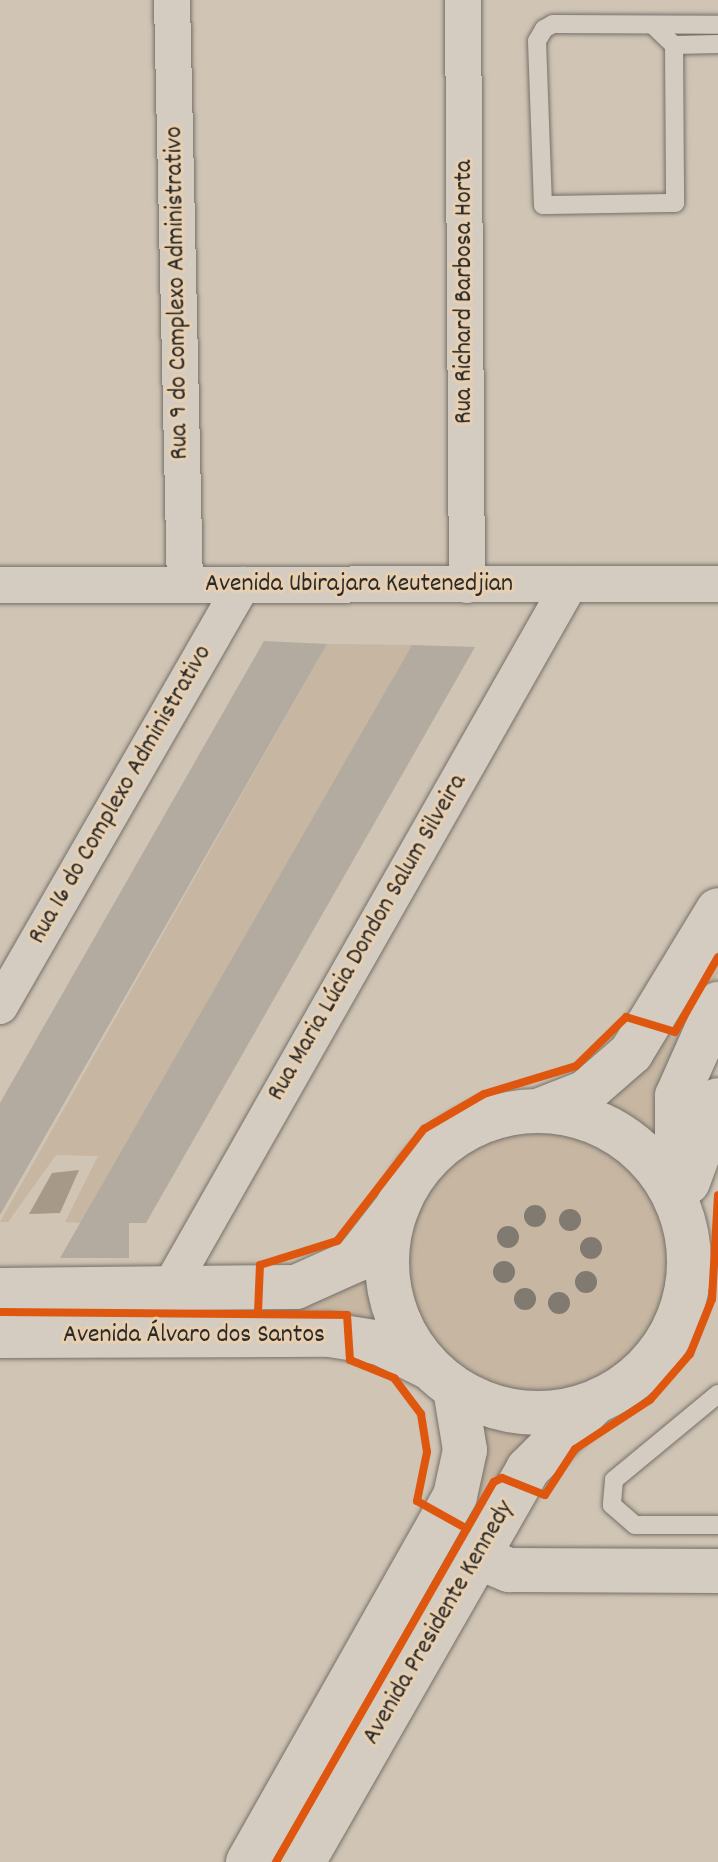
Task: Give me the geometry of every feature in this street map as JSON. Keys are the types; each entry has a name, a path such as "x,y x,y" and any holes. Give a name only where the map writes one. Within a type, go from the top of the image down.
{"main road":[{"path":"538,1111 586,1092 631,1053 718,910"},
{"path":"678,1205 677,1096 718,1004"},
{"path":"678,1205 718,1100"},
{"name":"Avenida Álvaro dos Santos","path":"0,1290 258,1292 317,1282 372,1246 425,1163 464,1131 538,1111"},
{"path":"538,1111 582,1118 621,1136 654,1165 678,1205"},
{"name":"Avenida Presidente Kennedy","path":"303,1862 539,1453 597,1401 648,1366 681,1312 689,1250 678,1205"},
{"name":"Avenida Presidente Kennedy","path":"248,1862 455,1496 465,1429 443,1378 390,1293 398,1206"},
{"name":"Avenida Álvaro dos Santos","path":"0,1336 330,1335 380,1343 443,1378 524,1413 597,1401"},
{"path":"478,1557 518,1570 718,1571"}],"street":[{"name":"Rua 9 do Complexo Administrativo","path":"172,0 185,585"},
{"name":"Rua Richard Barbosa Horta","path":"463,0 467,585"},
{"name":"Avenida Ubirajara Keutenedjian","path":"0,585 718,584"},
{"name":"Rua 16 do Complexo Administrativo","path":"0,1006 242,585"},
{"name":"Rua Maria Lúcia Dondon Salum Silveira","path":"168,1291 569,585"}],"lane":[{"path":"674,45 675,203 543,205 537,41 553,24 718,25"},
{"path":"653,25 674,45 718,44"},
{"path":"718,1394 614,1480 612,1505 635,1525 718,1525"}],"shaded area":[{"path":"327,644 412,645 82,1223 65,1222 98,1156 56,1155 8,1222 0,1222"},
{"path":"718,939 718,974 678,1043 655,1141 601,1106"},
{"path":"528,1129 554,1129 580,1134 604,1144 626,1159 644,1177 659,1199 669,1223 674,1262 669,1301 659,1325 644,1347 626,1365 604,1380 580,1390 554,1395 528,1395 502,1390 478,1380 456,1365 438,1347 423,1325 413,1301 408,1275 408,1249 413,1223 423,1199 438,1177 456,1159 478,1144 502,1134"},
{"path":"79,1170 60,1213 29,1214 52,1173"},
{"path":"372,1270 380,1323 266,1321 266,1305"},
{"path":"485,1422 533,1432 433,1602 423,1587 485,1459"}],"building":[{"path":"264,641 327,644 0,1215 0,1103"},
{"path":"412,645 475,647 146,1223 129,1223 129,1258 60,1258"}],"cycle path":[{"path":"258,1312 260,1265 337,1241 424,1129 484,1094 576,1066 626,1017 675,1032 718,957"},
{"path":"276,1862 494,1482 502,1478 545,1495 575,1449 650,1400 690,1354 712,1299 718,1195"},
{"path":"0,1312 347,1315 350,1360 394,1378 421,1414 427,1452 417,1501 467,1529"}]}
